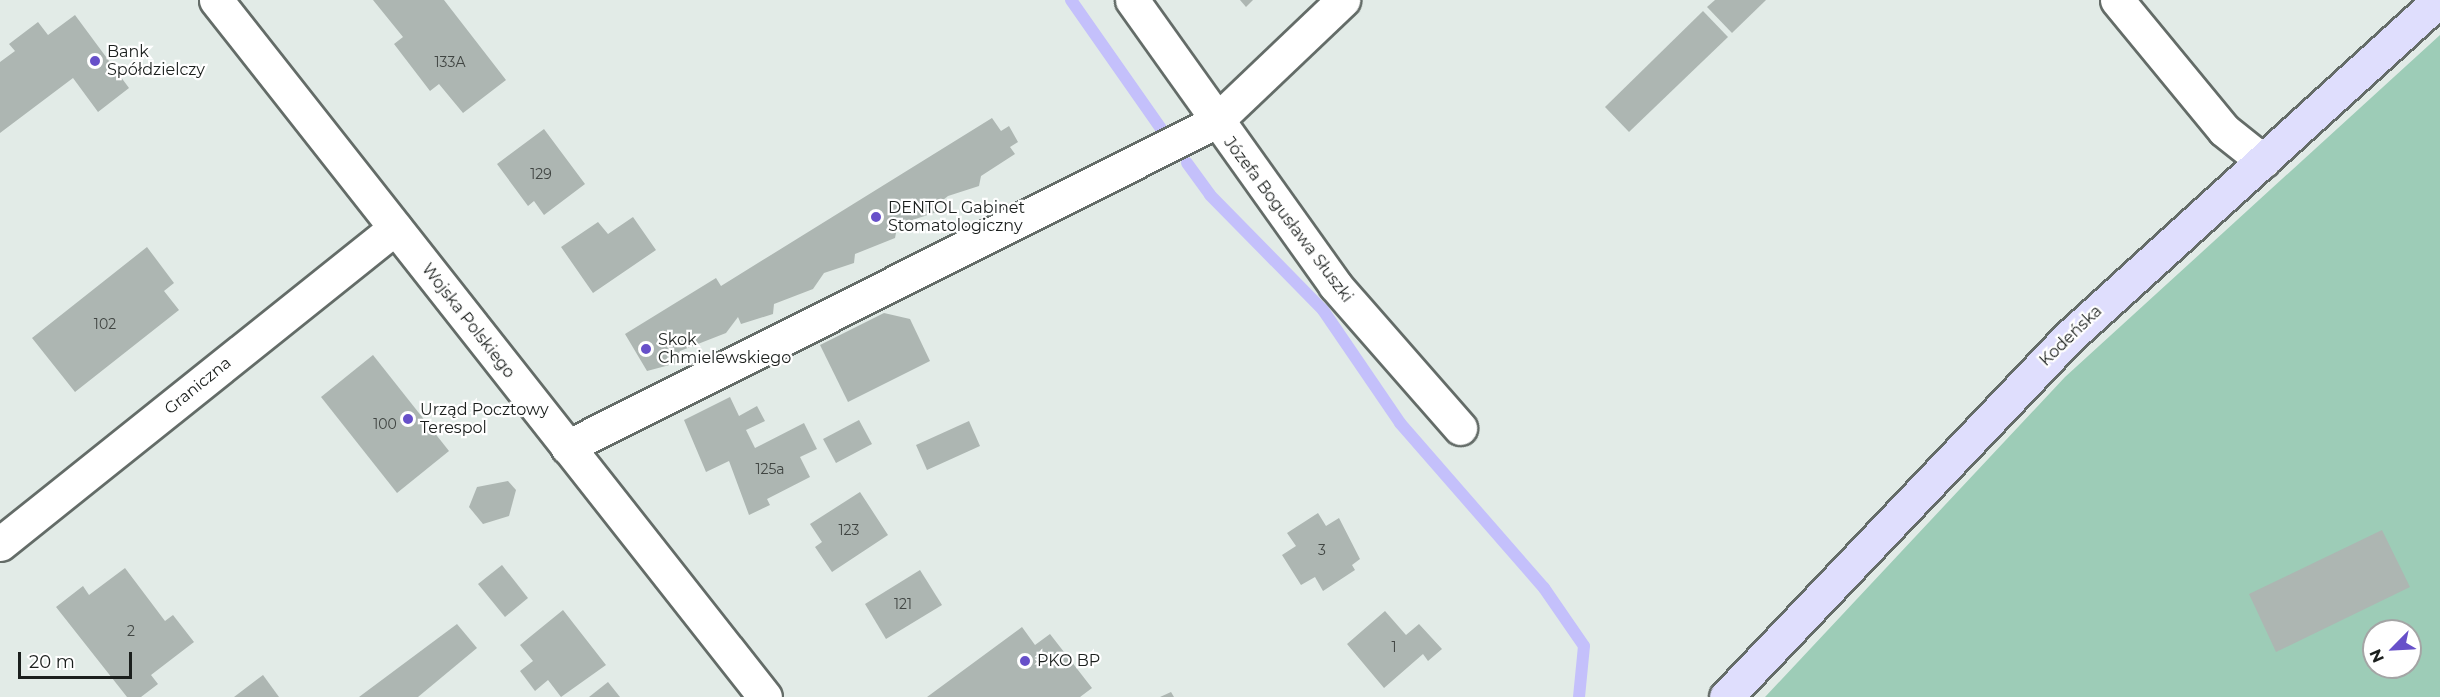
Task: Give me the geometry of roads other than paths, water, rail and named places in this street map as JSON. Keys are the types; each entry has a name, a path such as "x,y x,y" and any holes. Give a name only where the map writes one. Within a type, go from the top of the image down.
{"main road":[{"name":"Kodeńska","path":"1726,697 2032,373 2439,0"}],"street":[{"name":"Wojska Polskiego","path":"216,0 765,697"},
{"name":"Józefa Bogusława Słuszki","path":"1132,0 1215,122 1335,285 1460,428"},
{"path":"567,447 1215,122 1343,0"},
{"path":"2117,0 2224,130 2263,161"},
{"name":"Graniczna","path":"0,544 395,228"}],"waterway":[{"path":"1071,0 1164,133"},
{"path":"1187,163 1210,195 1323,310 1400,423 1544,588 1584,646 1579,697"}],"place":[{"name":"Bank Spółdzielczy","path":"95,61"},
{"name":"DENTOL Gabinet Stomatologiczny","path":"876,217"},
{"name":"Skok Chmielewskiego","path":"646,349"},
{"name":"Urząd Pocztowy Terespol","path":"408,419"},
{"name":"PKO BP","path":"1025,661"}]}
